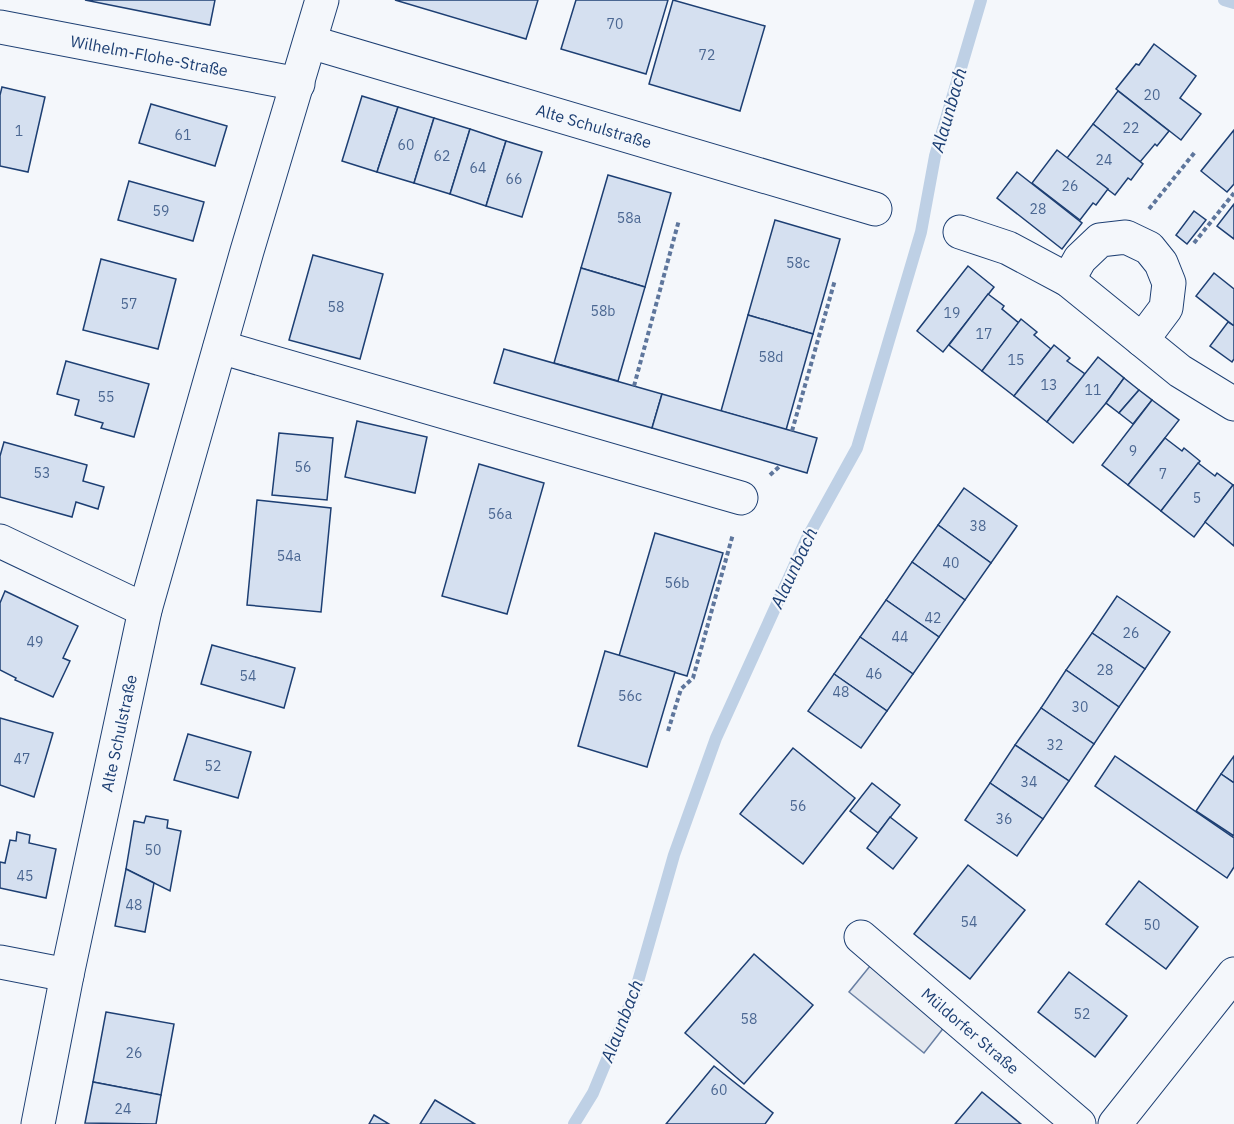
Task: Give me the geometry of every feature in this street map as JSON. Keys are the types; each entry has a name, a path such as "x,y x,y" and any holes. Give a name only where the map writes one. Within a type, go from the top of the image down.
{"street":[{"name":"Alte Schulstraße","path":"38,1124 67,975 145,610 247,251 322,0"},
{"name":"Wilhelm-Flohe-Straße","path":"0,27 298,84"},
{"name":"Alte Schulstraße","path":"310,42 875,209"},
{"path":"960,232 1008,248 1068,280 1180,371 1234,404"},
{"path":"1068,280 1080,259 1100,240 1126,237 1149,248 1161,263 1169,283 1166,308 1142,340"},
{"path":"220,347 741,498"},
{"path":"0,541 145,610"},
{"name":"Müldorfer Straße","path":"861,937 1078,1124"},
{"path":"0,962 67,975"},
{"path":"1115,1124 1233,978"}],"path":[{"path":"1126,237 1195,152"},
{"path":"1167,276 1234,193"},
{"path":"634,386 679,220"},
{"path":"792,431 836,280"},
{"path":"668,730 681,689 693,678 741,498 782,465"}],"shaded area":[{"path":"870,966 945,1026 924,1053 849,992"}],"building":[{"path":"85,0 215,0 210,25"},
{"path":"395,0 538,0 526,39"},
{"path":"576,0 668,0 646,74 561,49"},
{"path":"673,0 765,26 740,111 649,84"},
{"path":"1154,44 1196,76 1180,98 1201,114 1181,140 1116,89 1136,64 1139,65"},
{"path":"2,87 45,97 28,172 0,166"},
{"path":"1118,91 1169,131 1140,162 1093,124"},
{"path":"362,96 398,107 377,172 342,161"},
{"path":"151,104 227,126 215,166 139,143"},
{"path":"398,107 434,118 414,183 377,172"},
{"path":"434,118 470,129 450,194 414,183"},
{"path":"1093,124 1143,164 1131,180 1128,178 1115,195 1067,158"},
{"path":"470,129 506,141 486,206 450,194"},
{"path":"1234,130 1234,184 1227,192 1201,171"},
{"path":"506,141 542,152 522,217 486,206"},
{"path":"1057,150 1108,189 1096,205 1093,203 1080,220 1032,183"},
{"path":"1017,172 1082,223 1062,249 997,198"},
{"path":"608,175 671,193 645,287 581,268"},
{"path":"129,181 204,202 193,241 118,220"},
{"path":"1234,204 1234,239 1217,226"},
{"path":"1194,211 1206,220 1187,244 1176,235"},
{"path":"775,220 840,239 813,334 748,315"},
{"path":"313,255 383,274 360,359 289,340"},
{"path":"101,259 176,279 158,349 83,330"},
{"path":"968,266 994,287 943,352 917,331"},
{"path":"581,268 645,287 618,381 554,363"},
{"path":"1214,273 1234,289 1234,326 1196,296"},
{"path":"988,294 1004,306 1002,309 1019,323 982,371 949,345"},
{"path":"748,315 813,334 786,430 721,411"},
{"path":"1021,319 1037,332 1034,335 1051,349 1014,396 982,371"},
{"path":"1228,322 1234,326 1234,359 1232,362 1210,346"},
{"path":"1054,345 1070,358 1067,361 1085,374 1047,422 1014,396"},
{"path":"504,349 662,394 652,428 494,383"},
{"path":"1098,357 1124,378 1073,443 1047,422"},
{"path":"66,361 149,384 134,437 101,428 103,423 75,415 79,400 57,394"},
{"path":"1124,378 1139,390 1119,413 1106,403"},
{"path":"1139,390 1152,400 1133,424 1119,413"},
{"path":"662,394 817,438 807,473 652,428"},
{"path":"1152,400 1179,420 1128,485 1102,465"},
{"path":"357,421 427,437 415,493 345,477"},
{"path":"279,433 333,438 327,500 272,495"},
{"path":"1165,438 1182,451 1184,448 1200,461 1161,511 1128,485"},
{"path":"4,442 87,465 83,481 104,487 98,509 76,502 72,517 0,497 0,456"},
{"path":"1198,463 1215,476 1217,473 1233,485 1194,537 1161,511"},
{"path":"479,464 544,483 507,614 442,596"},
{"path":"1234,485 1234,546 1205,522"},
{"path":"964,488 1017,526 991,563 938,525"},
{"path":"257,500 331,508 321,612 247,605"},
{"path":"938,525 991,563 965,600 912,562"},
{"path":"655,533 723,553 687,676 619,656"},
{"path":"912,562 965,600 939,637 886,600"},
{"path":"5,591 78,626 63,658 70,661 53,697 15,680 16,678 0,670 0,603"},
{"path":"1117,596 1170,632 1145,669 1092,633"},
{"path":"886,600 939,637 913,674 860,637"},
{"path":"1092,633 1145,669 1119,707 1066,670"},
{"path":"860,637 913,674 887,711 834,674"},
{"path":"212,645 295,668 284,708 201,684"},
{"path":"605,651 675,672 647,767 578,746"},
{"path":"1066,670 1119,707 1094,744 1041,708"},
{"path":"834,674 887,711 861,748 808,711"},
{"path":"1041,708 1094,744 1069,781 1015,745"},
{"path":"0,718 53,733 34,797 0,785"},
{"path":"188,734 251,752 238,798 174,780"},
{"path":"1015,745 1069,781 1043,819 990,783"},
{"path":"793,748 855,798 803,864 740,814"},
{"path":"1115,756 1234,838 1234,867 1227,878 1095,786"},
{"path":"1234,756 1234,783 1221,774"},
{"path":"1221,774 1234,783 1234,836 1196,811"},
{"path":"872,783 900,805 878,833 850,811"},
{"path":"990,783 1043,819 1017,856 965,820"},
{"path":"146,816 168,820 167,828 181,831 170,891 126,869 134,821 144,823"},
{"path":"890,817 917,838 893,869 867,848"},
{"path":"17,832 30,835 29,843 56,849 46,898 0,888 0,862 5,863 10,840 16,841"},
{"path":"968,865 1025,910 970,979 914,934"},
{"path":"126,869 154,883 145,932 115,926"},
{"path":"1139,881 1198,927 1166,969 1106,924"},
{"path":"754,954 813,1005 744,1084 685,1033"},
{"path":"1069,972 1127,1016 1095,1057 1038,1012"},
{"path":"106,1012 174,1024 161,1095 93,1082"},
{"path":"714,1066 773,1113 765,1124 666,1124"},
{"path":"93,1082 161,1095 156,1124 85,1123"},
{"path":"982,1092 1021,1124 955,1124"},
{"path":"435,1100 475,1124 420,1124"},
{"path":"374,1115 389,1124 369,1124"}],"waterway":[{"name":"Alaunbach","path":"574,1124 593,1093 635,992 674,855 716,738 806,540 857,448 921,232 935,156 981,0"},
{"path":"1224,0 1234,3"}]}
